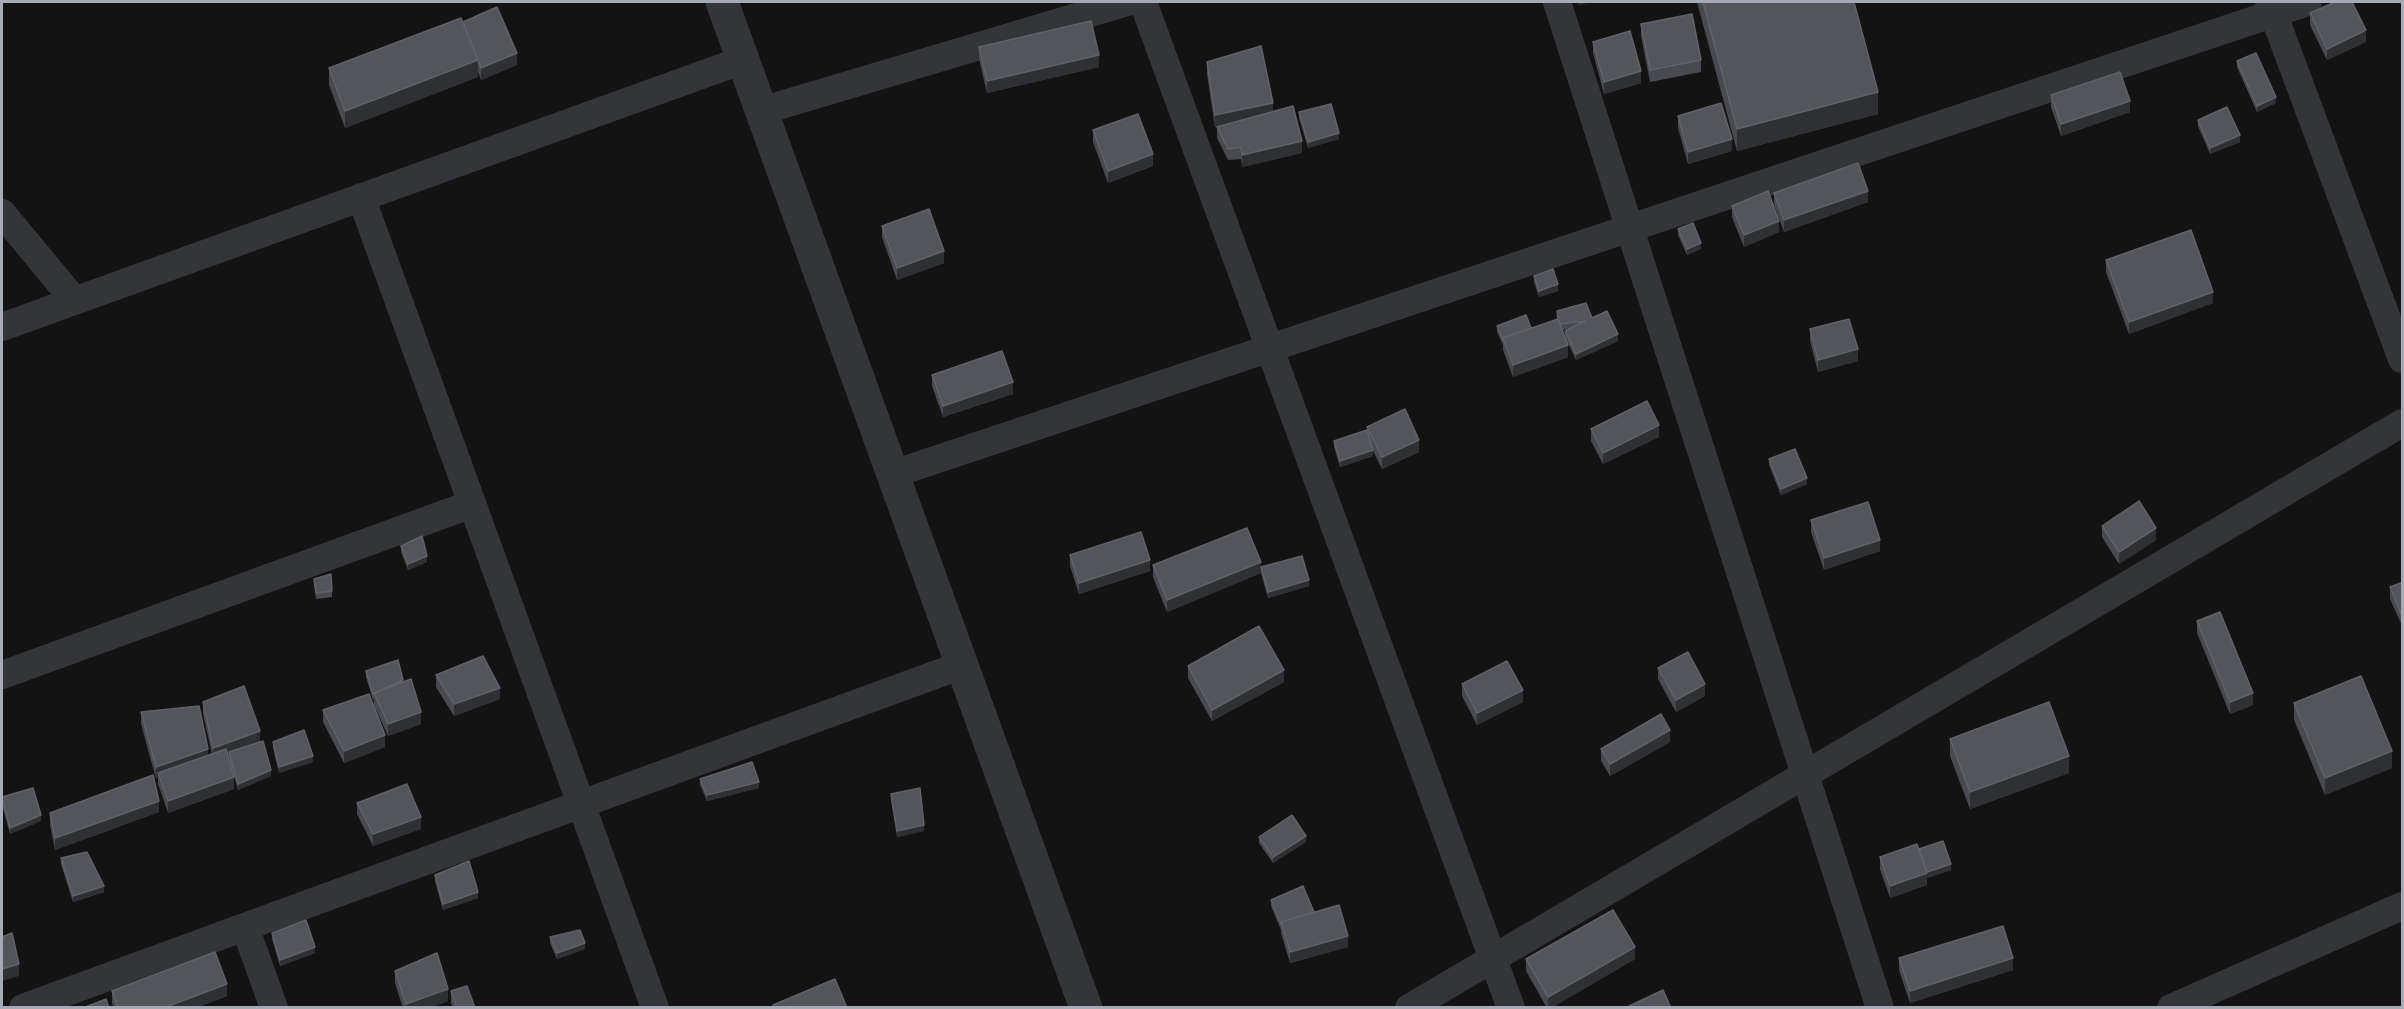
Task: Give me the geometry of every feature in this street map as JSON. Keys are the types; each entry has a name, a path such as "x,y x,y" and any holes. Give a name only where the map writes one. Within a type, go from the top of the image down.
{"street":[{"path":"722,2 1086,1008"},
{"path":"761,111 1128,2"},
{"path":"1143,2 1511,1008"},
{"path":"1557,2 1880,1008"},
{"path":"893,474 1630,228 2271,7 2308,2"},
{"path":"2271,7 2403,359"},
{"path":"2,327 742,60"},
{"path":"361,197 655,1008"},
{"path":"2,213 75,301"},
{"path":"1409,1008 2403,423"},
{"path":"2,675 472,504"},
{"path":"23,1008 962,665"},
{"path":"2171,1008 2403,906"},
{"path":"245,927 274,1008"}],"building":[{"path":"1703,2 1854,2 1878,92 1737,129"},
{"path":"2335,2 2352,2 2366,30 2327,49 2310,13"},
{"path":"497,7 517,53 481,68 463,22"},
{"path":"1692,14 1701,60 1650,70 1641,24"},
{"path":"461,18 478,60 345,111 329,68"},
{"path":"1091,21 1099,55 987,81 979,47"},
{"path":"1630,31 1641,71 1604,82 1593,42"},
{"path":"1261,46 1273,103 1215,115 1207,62"},
{"path":"2256,53 2276,97 2257,106 2237,61"},
{"path":"2120,72 2130,101 2061,124 2051,95"},
{"path":"1721,103 1732,139 1688,152 1678,116"},
{"path":"1331,104 1339,133 1308,142 1299,112"},
{"path":"1293,106 1302,141 1242,155 1241,147 1228,149 1217,127"},
{"path":"2227,107 2240,135 2210,148 2198,120"},
{"path":"1138,114 1153,154 1108,171 1093,130"},
{"path":"1858,163 1868,191 1784,220 1774,193"},
{"path":"1768,191 1779,221 1744,235 1732,206"},
{"path":"929,209 944,251 897,268 882,226"},
{"path":"1693,223 1701,243 1687,249 1678,229"},
{"path":"2191,230 2213,292 2129,322 2106,260"},
{"path":"1553,269 1558,284 1539,291 1534,276"},
{"path":"1586,303 1592,318 1607,311 1618,334 1576,354 1565,331 1585,321 1560,324 1557,311"},
{"path":"1526,315 1531,328 1503,338 1503,340 1497,326"},
{"path":"1558,319 1568,345 1513,365 1503,338"},
{"path":"1849,319 1858,349 1818,360 1810,329"},
{"path":"1002,351 1013,382 943,406 932,375"},
{"path":"1647,401 1659,425 1603,453 1591,429"},
{"path":"1405,409 1419,440 1382,457 1367,427"},
{"path":"1367,430 1373,450 1340,461 1334,441"},
{"path":"1795,449 1807,478 1781,489 1769,459"},
{"path":"2139,501 2156,528 2119,552 2102,526"},
{"path":"1868,502 1880,540 1824,558 1811,520"},
{"path":"1247,528 1261,562 1167,600 1153,565"},
{"path":"1141,532 1150,560 1079,583 1070,555"},
{"path":"422,536 427,556 408,564 401,546"},
{"path":"1302,556 1309,580 1268,592 1261,567"},
{"path":"331,574 332,591 316,593 314,579"},
{"path":"2403,582 2403,616 2402,616 2390,587"},
{"path":"2220,612 2253,693 2230,702 2197,621"},
{"path":"1259,626 1284,670 1212,710 1188,666"},
{"path":"1688,652 1705,684 1676,700 1658,668"},
{"path":"483,656 500,688 454,704 436,675"},
{"path":"398,660 403,680 373,694 366,671"},
{"path":"1507,661 1523,690 1477,713 1462,684"},
{"path":"2361,676 2392,751 2325,778 2294,703"},
{"path":"411,679 421,712 388,724 374,693"},
{"path":"244,686 260,731 213,748 203,702"},
{"path":"369,694 385,735 344,751 323,710"},
{"path":"2049,702 2069,756 1970,792 1950,739"},
{"path":"199,706 208,749 156,767 141,712"},
{"path":"1661,714 1670,730 1610,764 1601,749"},
{"path":"304,730 313,756 279,767 273,742"},
{"path":"263,741 271,770 238,784 229,752"},
{"path":"226,749 234,777 168,801 158,773"},
{"path":"752,762 759,782 707,795 700,779"},
{"path":"153,775 159,801 55,838 50,813"},
{"path":"407,784 421,817 373,834 357,803"},
{"path":"33,788 41,815 10,828 2,797"},
{"path":"920,788 924,825 897,831 891,794"},
{"path":"1292,815 1306,836 1273,857 1259,837"},
{"path":"1943,841 1951,864 1927,872 1919,849"},
{"path":"1917,844 1927,873 1890,886 1880,857"},
{"path":"87,852 104,886 73,896 61,858"},
{"path":"469,861 478,892 443,904 435,875"},
{"path":"1303,886 1314,912 1281,922 1281,924 1271,900"},
{"path":"1339,905 1348,936 1290,952 1281,922"},
{"path":"1613,910 1635,947 1548,997 1526,959"},
{"path":"306,920 315,947 280,960 272,933"},
{"path":"2003,926 2013,958 1910,991 1899,958"},
{"path":"580,930 585,943 557,953 550,937"},
{"path":"12,933 19,964 2,969 2,937"},
{"path":"215,952 227,984 163,1008 118,1008 112,991"},
{"path":"437,953 448,989 406,1004 395,971"},
{"path":"835,979 847,1008 774,1008 773,1005"},
{"path":"467,986 475,1008 457,1008 451,991"},
{"path":"1663,990 1671,1008 1625,1008"},
{"path":"106,999 109,1008 83,1008"}]}
